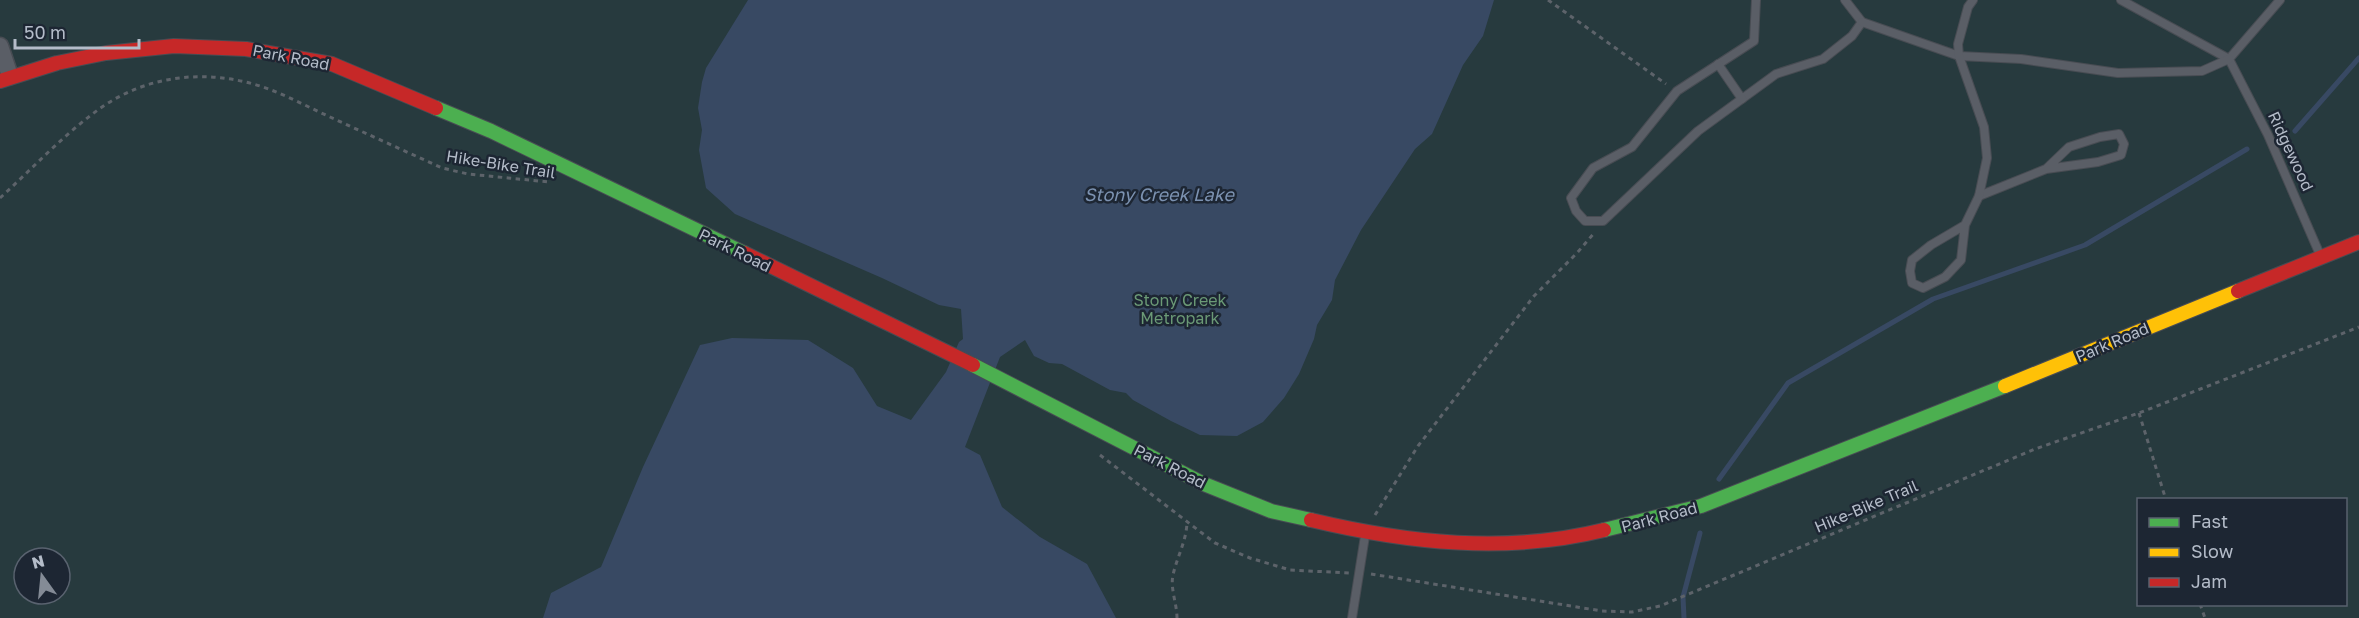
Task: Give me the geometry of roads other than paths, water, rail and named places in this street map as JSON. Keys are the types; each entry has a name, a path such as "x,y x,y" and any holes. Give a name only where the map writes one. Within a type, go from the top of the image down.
{"street":[{"name":"Park Road","path":"0,46 5,78 106,52 174,46 246,49 332,64 491,132 950,353 1204,484 1271,511 1365,533 1447,543 1517,544 1581,536 1701,506 2046,370 2359,242"}],"lane":[{"path":"1756,0 1754,41 1677,91 1632,147 1593,168 1571,198 1576,211 1585,221 1604,221 1698,131 1776,74 1823,59 1852,36 1862,22"},
{"path":"1845,0 1862,22 1959,56 2021,59 2118,73 2202,71 2229,59 2280,0"},
{"path":"1965,225 1931,245 1912,260 1910,271 1912,283 1923,288 1945,278 1961,260 1965,225 1979,196 1987,158 1984,127 1959,56 1958,44 1968,7 1973,0"},
{"path":"2121,0 2229,59"},
{"name":"Ridgewood","path":"2229,59 2268,135 2321,257"},
{"path":"1718,64 1742,99"},
{"path":"1979,196 2046,169 2098,162 2121,155 2124,144 2119,134 2100,137 2069,147 2046,169"},
{"path":"1352,618 1365,533"}],"water":[{"name":"Stony Creek Lake","path":"748,0 1494,0 1483,36 1463,65 1432,134 1415,149 1361,230 1335,280 1332,300 1317,325 1314,339 1299,374 1284,398 1263,422 1237,436 1200,435 1133,400 1126,393 1110,390 1062,364 1049,363 1034,356 1025,340 1000,357 965,447 980,455 1002,507 1040,537 1087,564 1116,618 543,618 551,593 601,567 643,467 700,345 732,338 808,340 853,368 877,406 911,420 946,372 959,342 963,339 961,309 939,305 735,214 706,188 699,150 702,130 698,108 702,82 706,68"}],"waterway":[{"path":"2295,131 2359,58"},
{"path":"1719,479 1788,383 1933,299 2085,245 2247,149"},
{"path":"1684,618 1683,597 1700,533"}],"park label":[{"name":"Stony Creek Metropark","path":"1180,309"}]}
